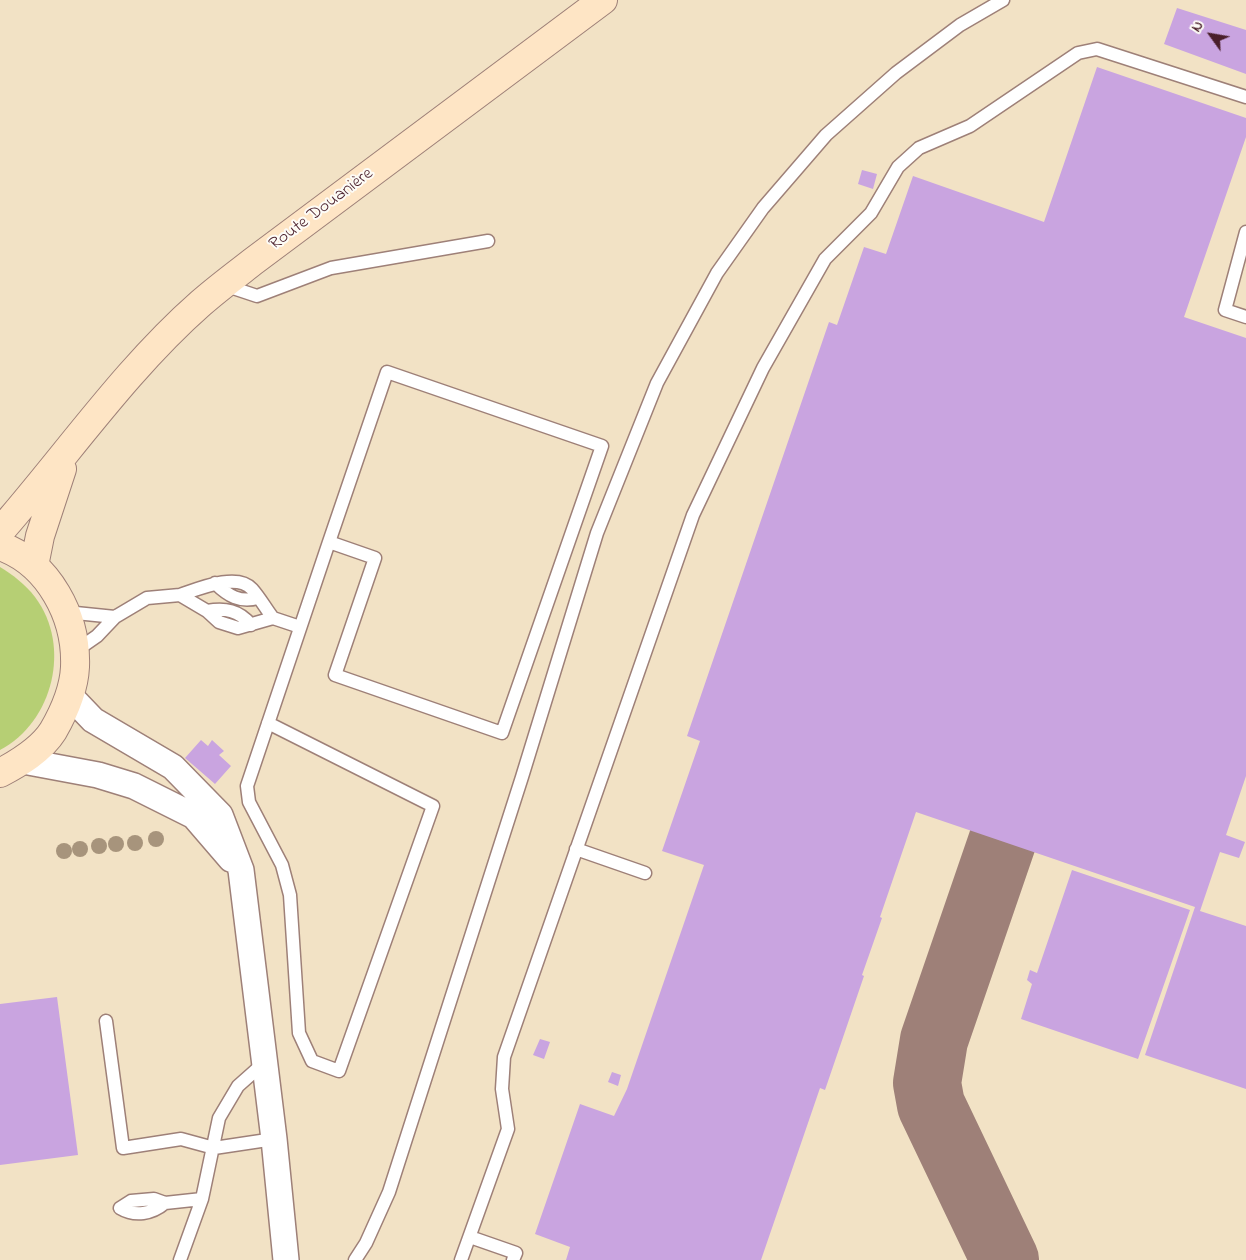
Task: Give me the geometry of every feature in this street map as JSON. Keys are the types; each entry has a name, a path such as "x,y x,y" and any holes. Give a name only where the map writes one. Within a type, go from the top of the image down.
{"main road":[{"name":"Route Douanière","path":"0,528 4,527 142,363 200,304 224,284 603,0"},
{"name":"Route Douanière","path":"34,566 40,536 69,451"},
{"path":"0,546 34,566 53,587 66,612 74,640 75,668 70,696 52,732 11,767"}],"street":[{"path":"70,696 93,720 173,767 220,815 241,870 274,1139 286,1260"},
{"path":"11,767 98,775 142,790 194,816 241,870"}],"lane":[{"path":"354,1260 366,1243 389,1192 522,777 597,533 658,383 717,273 764,208 826,135 896,73 960,25 1004,0"},
{"path":"461,1260 508,1129 502,1089 504,1057 693,515 763,368 824,259 871,213 898,167 919,148 970,126 1078,52 1097,49 1246,97"},
{"path":"1246,232 1224,310 1246,317"},
{"path":"224,284 257,296 331,268 488,241"},
{"path":"268,723 433,806 339,1071 312,1061 299,1033 290,895 282,866 250,802 247,786 268,723 300,627 329,542 387,372 602,446 502,733 334,675 375,558 329,542"},
{"path":"74,652 97,636 115,617 147,598 180,595 215,583 232,581 251,587 273,618 300,627"},
{"path":"180,595 207,611 219,622 238,628 273,618"},
{"path":"66,612 115,617"},
{"path":"576,849 645,873"},
{"path":"106,1021 123,1148 181,1139 214,1148 274,1139"},
{"path":"180,1260 202,1199 219,1118 238,1086 265,1062"},
{"path":"120,1208 128,1202 154,1199 165,1204 202,1199"},
{"path":"470,1237 516,1253 514,1260"}],"green space":[{"path":"0,567 19,580 35,597 46,616 53,638 54,660 51,681 44,702 33,721 18,737 0,750"}],"building":[{"path":"1177,8 1246,30 1246,74 1164,44"},
{"path":"1097,67 1246,118 1246,137 1184,317 1246,338 1246,776 1226,835 1245,842 1239,858 1220,852 1200,911 1246,926 1246,1089 1145,1055 1195,907 916,812 880,917 882,918 862,975 864,976 825,1090 820,1088 761,1260 566,1260 570,1247 535,1234 580,1104 614,1116 627,1089 704,865 662,851 700,741 687,736 829,322 837,325 864,247 886,254 913,176 1044,222"},
{"path":"862,170 877,174 873,189 858,184"},
{"path":"201,740 208,746 212,740 224,751 219,755 231,766 215,784 185,758"},
{"path":"1072,870 1190,910 1138,1059 1021,1019 1032,984 1027,980 1030,970 1037,973"},
{"path":"57,997 78,1155 0,1165 0,1004"},
{"path":"540,1039 550,1042 544,1059 533,1055"},
{"path":"612,1072 621,1075 618,1086 608,1082"}],"taxiway":[{"path":"1005,1260 931,1105 927,1083 934,1040 1033,752"}]}
